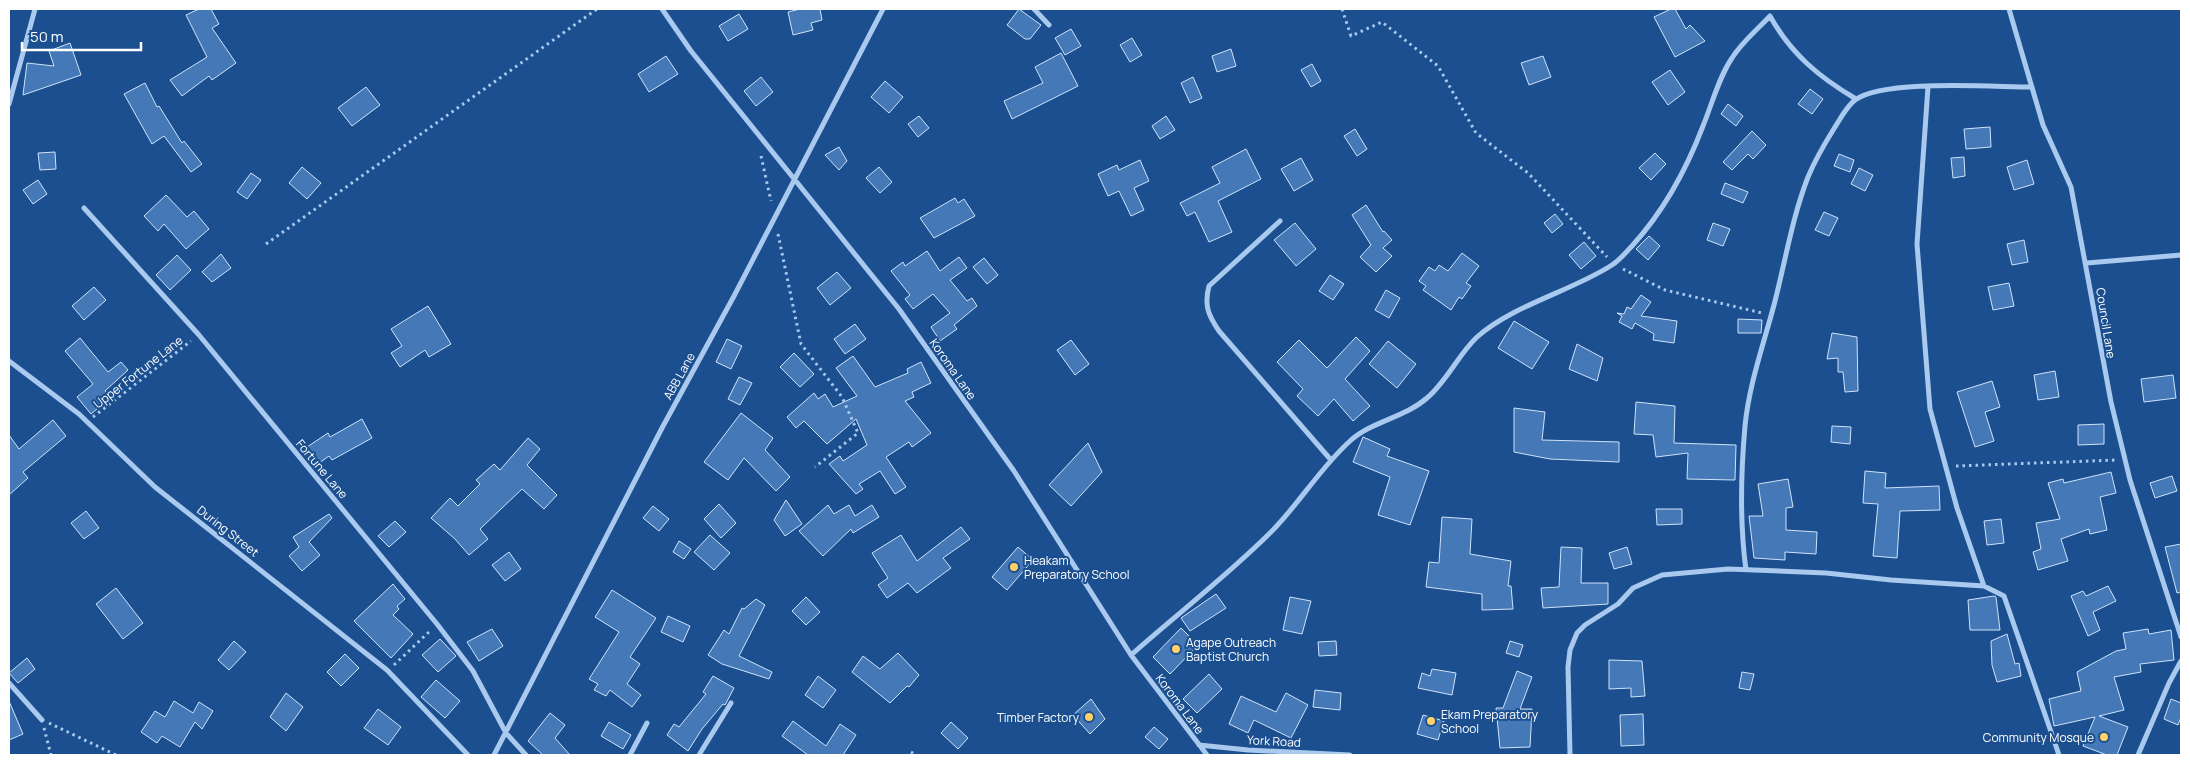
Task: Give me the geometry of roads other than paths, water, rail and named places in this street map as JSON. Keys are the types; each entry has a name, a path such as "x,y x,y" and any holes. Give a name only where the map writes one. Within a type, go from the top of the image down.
{"street":[{"path":"9,104 35,9"},
{"name":"Koroma Lane","path":"662,9 691,51 899,309 1014,471 1131,655 1207,755"},
{"name":"ABB Lane","path":"494,755 662,428 775,218 883,9"},
{"path":"1034,9 1049,24"},
{"name":"Council Lane","path":"2010,12 2030,86 2043,125 2071,187 2087,263 2097,335 2125,460 2151,548 2181,637"},
{"path":"1131,655 1182,609 1234,568 1273,530 1331,460 1352,440 1368,428 1413,408 1426,399 1443,382 1477,338 1494,325 1614,264 1650,224 1674,187 1698,139 1730,60 1770,16 1782,38 1795,53 1830,84 1856,99"},
{"path":"1746,570 1743,549 1745,427 1751,386 1802,194 1809,175 1834,129 1848,106 1856,99 1880,90 1928,86 2030,86"},
{"path":"1928,86 1917,244 1930,409 1957,508 1984,586"},
{"name":"Fortune Lane","path":"84,208 199,335 437,624 473,671 506,733 526,755"},
{"path":"1280,221 1210,286 1206,300 1209,316 1219,331 1331,460"},
{"path":"2087,263 2181,255"},
{"name":"During Street","path":"9,361 87,422 155,487 387,670 468,755"},
{"path":"1570,755 1568,667 1570,650 1577,633 1585,625 1618,604 1633,588 1662,576 1728,569 1826,573 1891,580 1984,586 2004,596 2059,755"},
{"path":"2138,755 2169,683 2181,661"},
{"path":"9,683 42,720"},
{"path":"699,755 731,703"},
{"path":"630,755 647,723"},
{"name":"York Road","path":"1198,744 1248,750 1350,755"}],"place":[{"name":"Heakam Preparatory School","path":"1014,567"},
{"name":"Agape Outreach Baptist Church","path":"1176,649"},
{"name":"Timber Factory","path":"1089,717"},
{"name":"Ekam Preparatory School","path":"1431,721"},
{"name":"Community Mosque","path":"2104,737"}]}
